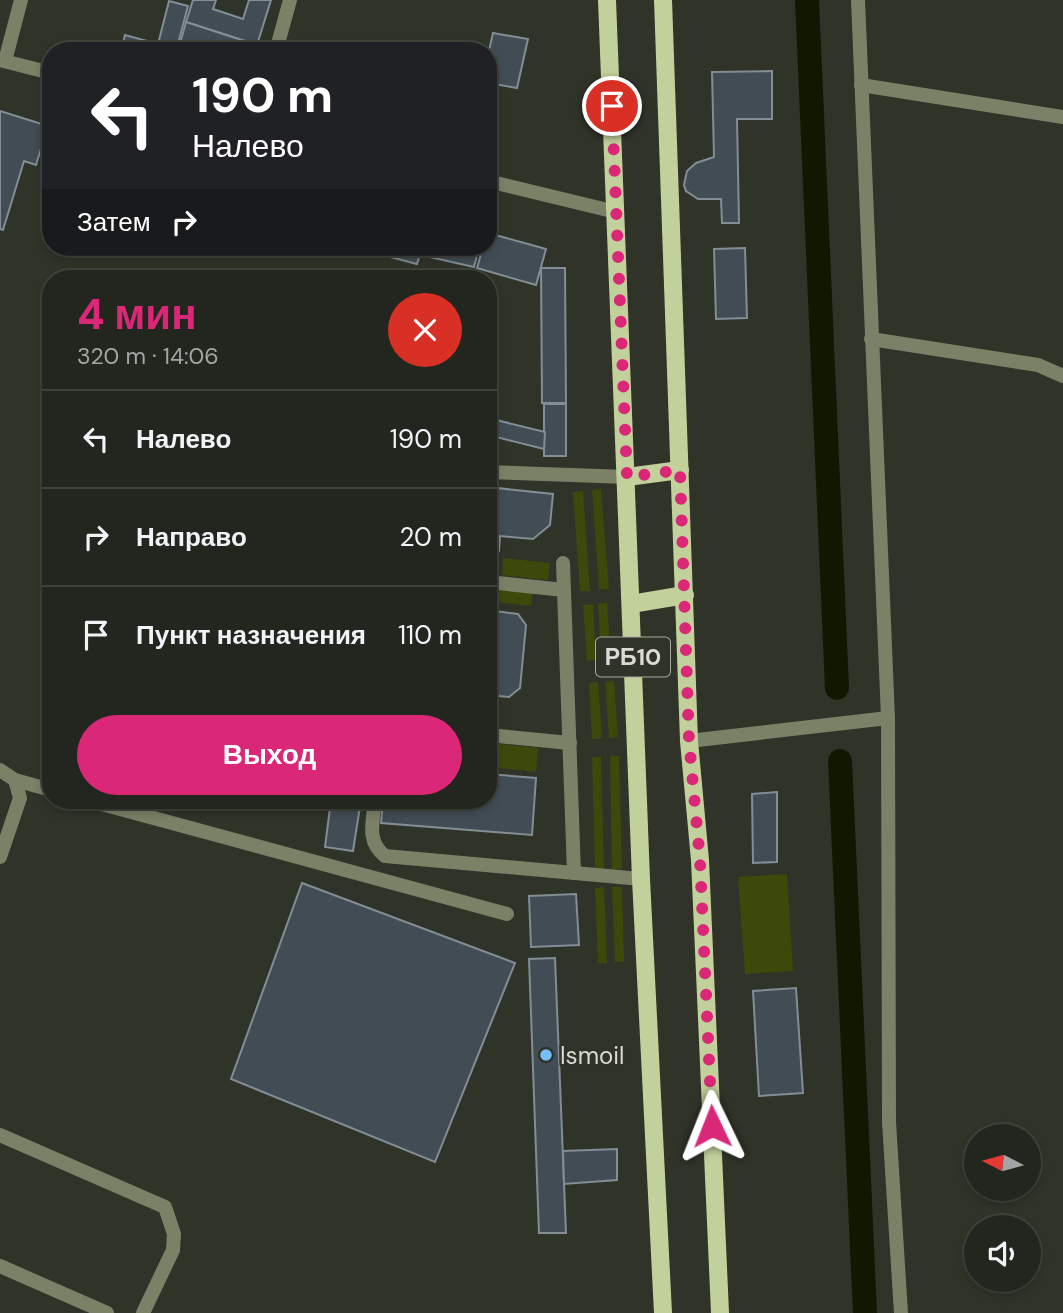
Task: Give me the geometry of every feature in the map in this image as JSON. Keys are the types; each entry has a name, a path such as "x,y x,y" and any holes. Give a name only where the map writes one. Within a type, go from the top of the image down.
{"main road":[{"name":"РБ10","path":"607,0 641,879 663,1313"},
{"name":"РБ10","path":"663,0 689,741 700,860 720,1313"},
{"path":"627,477 680,470"},
{"path":"631,604 685,595"}],"street":[{"path":"21,0 3,61 42,71"},
{"path":"278,42 290,0"},
{"path":"858,0 888,718 889,1122 901,1313"},
{"path":"861,85 1063,117"},
{"path":"497,183 616,212"},
{"path":"871,339 1038,366 1063,376"},
{"path":"497,471 627,477"},
{"path":"563,563 575,873"},
{"path":"497,583 564,590"},
{"path":"689,741 888,718"},
{"path":"497,736 570,743"},
{"path":"0,771 15,780 42,788"},
{"path":"0,856 20,798 15,780"},
{"path":"120,809 507,914"},
{"path":"374,809 372,839 375,848 386,856 641,879"},
{"path":"0,1135 165,1207 174,1234 173,1250 144,1313"},
{"path":"0,1266 107,1313"}],"green space":[{"path":"601,489 609,589 599,589 592,490"},
{"path":"583,491 590,591 580,591 573,492"},
{"path":"503,558 550,563 548,580 502,575"},
{"path":"497,587 533,591 531,606 497,602"},
{"path":"598,603 607,603 611,659 601,660"},
{"path":"593,604 596,660 587,661 583,605"},
{"path":"614,681 618,737 609,738 605,682"},
{"path":"598,682 602,738 592,739 589,683"},
{"path":"497,744 538,748 536,772 497,768"},
{"path":"610,756 619,756 622,869 612,869"},
{"path":"592,757 601,757 604,870 595,870"},
{"path":"787,874 793,971 745,974 738,877"},
{"path":"604,887 607,963 598,963 595,888"},
{"path":"612,887 622,887 624,962 615,962"}],"building":[{"path":"193,0 216,0 213,9 243,19 249,0 271,0 258,42 248,42 186,22"},
{"path":"169,1 188,6 178,42 159,42"},
{"path":"186,22 248,42 180,42"},
{"path":"493,33 528,39 517,88 497,85 497,42 491,42"},
{"path":"125,35 151,42 123,42"},
{"path":"772,71 772,119 737,119 739,223 722,223 721,199 698,199 686,191 684,185 687,171 696,163 714,157 712,72"},
{"path":"0,111 42,124 42,146 36,165 24,161 3,230 0,229"},
{"path":"497,235 546,249 536,285 497,274 497,270 477,268 480,256 497,256"},
{"path":"745,248 747,318 716,319 714,249"},
{"path":"386,256 419,256 417,264"},
{"path":"425,256 477,256 474,267"},
{"path":"541,268 565,268 566,403 542,403"},
{"path":"544,404 566,404 566,456 544,456"},
{"path":"497,420 545,432 544,449 497,437"},
{"path":"497,488 553,494 550,525 533,539 500,536 499,551"},
{"path":"497,611 518,614 526,625 520,688 509,697 497,696"},
{"path":"497,775 536,778 532,835 381,823 382,809 497,809"},
{"path":"777,792 777,862 753,863 752,794"},
{"path":"330,809 360,809 353,851 325,847"},
{"path":"302,883 515,963 435,1162 231,1079"},
{"path":"576,894 579,945 531,947 529,896"},
{"name":"Ismoil","path":"555,958 566,1233 539,1233 529,959"},
{"path":"796,988 803,1093 759,1096 753,991"},
{"path":"617,1149 617,1180 564,1184 563,1151"}],"waterway":[{"path":"807,0 837,688"},
{"path":"840,761 865,1313"}],"place":[{"name":"Ismoil","path":"546,1055"}],"route":[{"path":"612,106 627,477 680,470 689,741 700,860 712,1126"}]}
